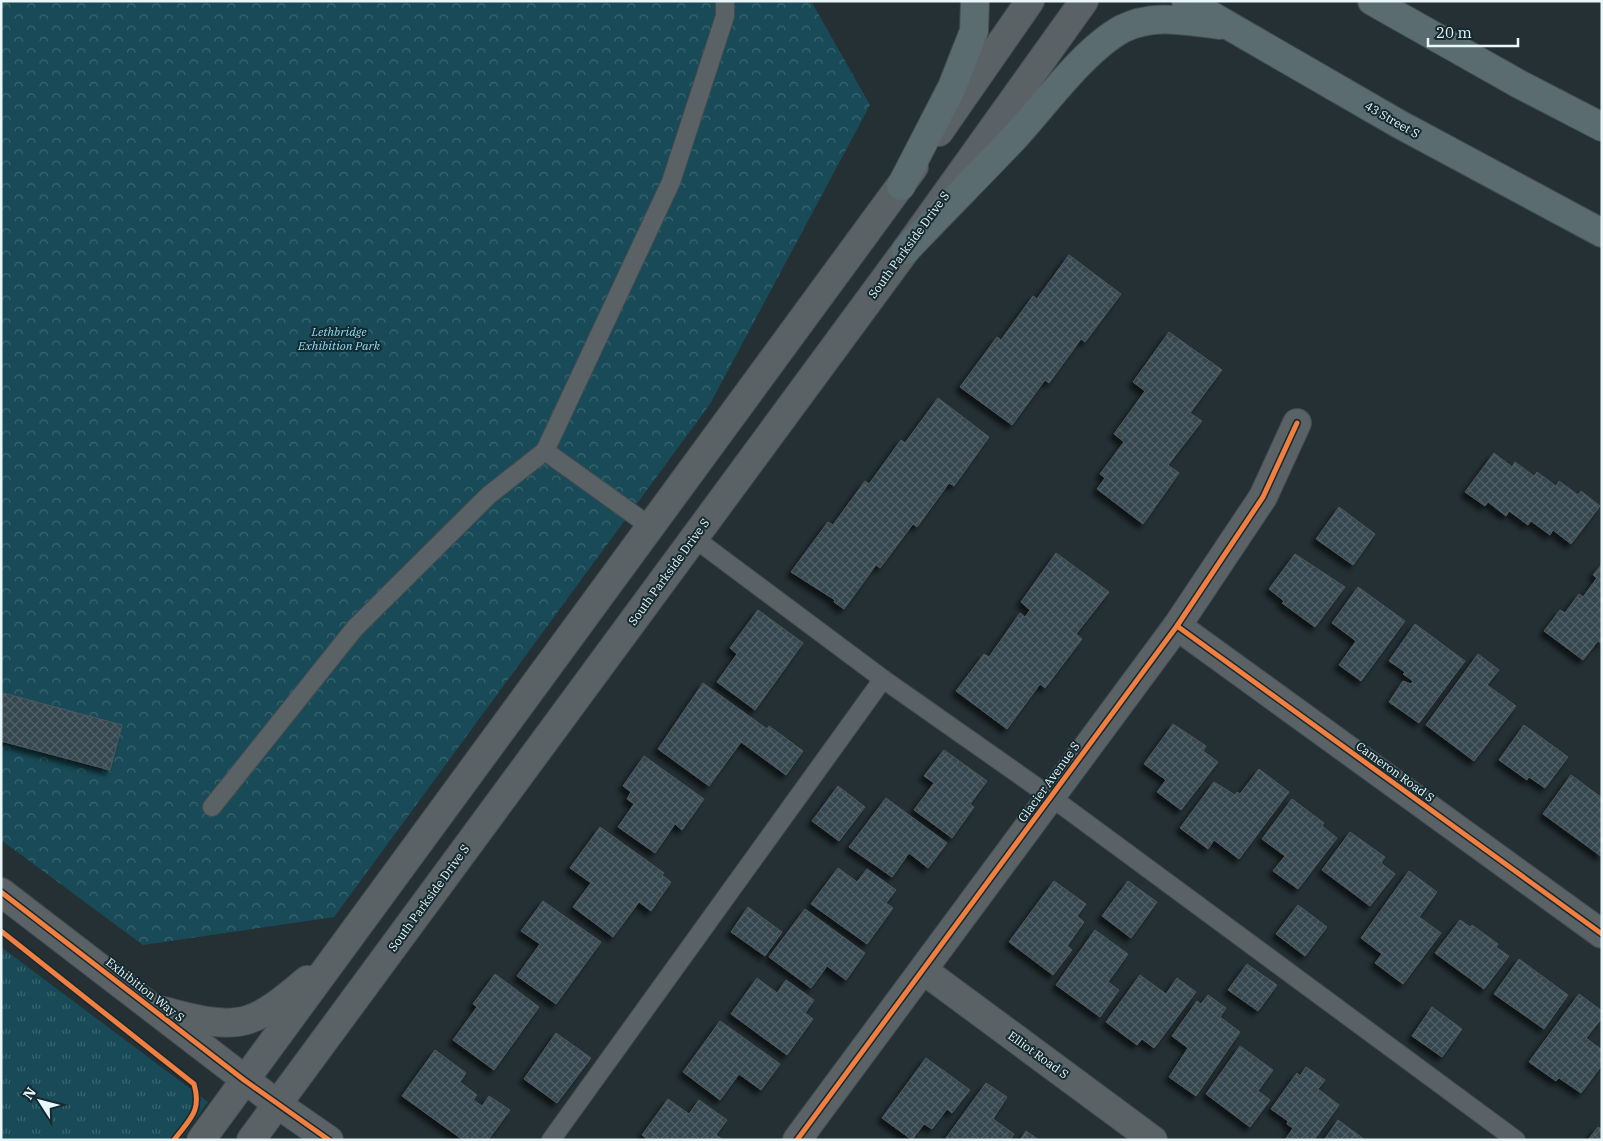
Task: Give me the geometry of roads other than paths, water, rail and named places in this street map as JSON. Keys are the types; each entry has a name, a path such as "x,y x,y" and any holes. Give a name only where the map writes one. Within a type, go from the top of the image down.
{"highway":[{"path":"901,186 955,79 974,31 975,1"},
{"name":"43 Street S","path":"1186,1 1399,124 1602,233"},
{"path":"1372,1 1519,84 1602,127"},
{"path":"906,250 1015,136 1059,86 1094,51 1122,29 1156,18 1231,26"}],"main road":[{"path":"201,1140 901,186 1030,1"},
{"name":"South Parkside Drive S","path":"251,1140 906,250 1084,1"},
{"name":"Glacier Avenue S","path":"800,1139 1177,626 1263,498 1297,424"},
{"name":"Cameron Road S","path":"1177,626 1602,934"},
{"name":"Exhibition Way S","path":"1,892 244,1080 329,1140"},
{"path":"152,1009 229,1023 250,1019 286,997 333,959"},
{"name":"Elliot Road S","path":"923,970 1153,1140"}],"lane":[{"path":"212,807 355,628 489,495 545,451 671,182 725,16 725,1"},
{"path":"545,451 651,527"},
{"path":"694,538 883,679 1051,797 1516,1140"},
{"path":"551,1140 883,679"}],"park label":[{"name":"Lethbridge Exhibition Park","path":"339,339"}]}
